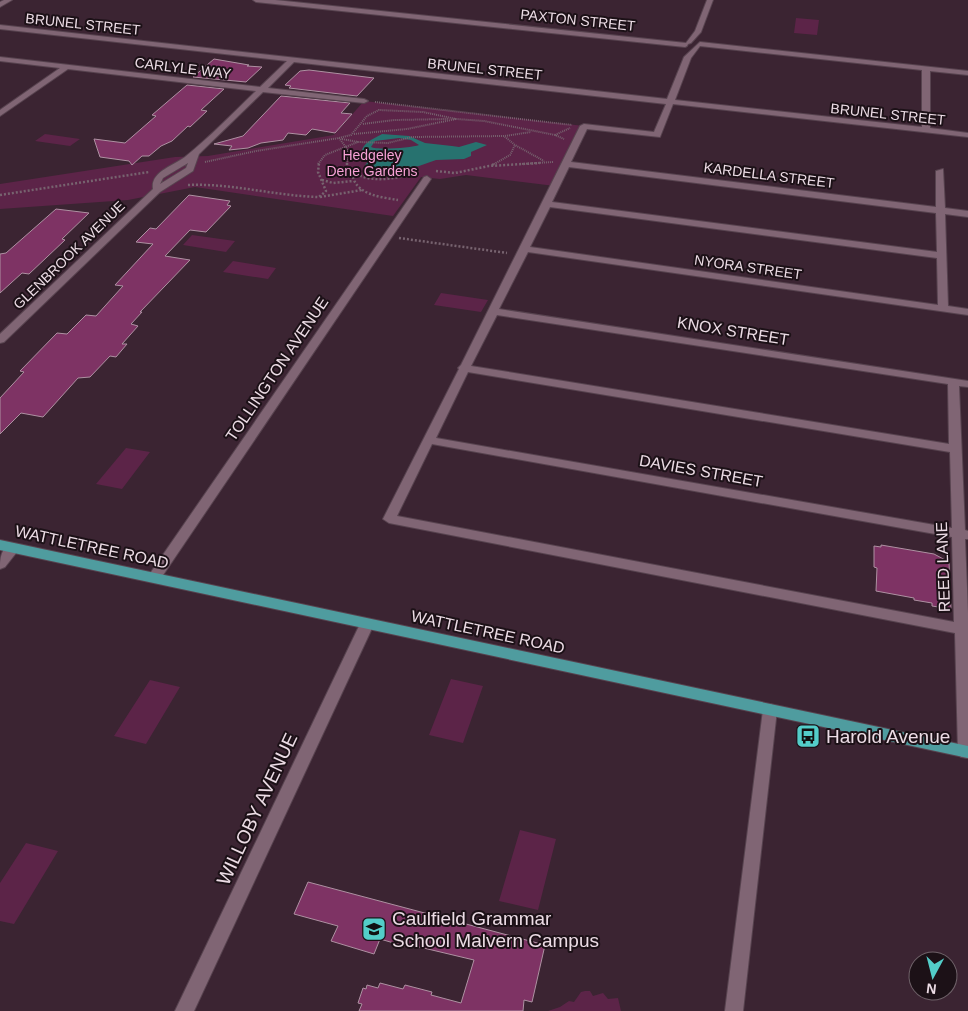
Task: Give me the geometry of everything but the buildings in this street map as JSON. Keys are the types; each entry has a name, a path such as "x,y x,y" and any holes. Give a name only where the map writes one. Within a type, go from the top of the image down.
{"main road":[{"name":"WATTLETREE ROAD","path":"7,546 967,752"}],"street":[{"path":"0,5 9,0"},
{"name":"PAXTON STREET","path":"256,0 698,45"},
{"path":"710,0 698,32 698,45 688,57 657,135 584,126 547,204 388,519 963,630"},
{"name":"BRUNEL STREET","path":"0,27 968,135"},
{"path":"688,57 687,44 698,32"},
{"path":"698,45 968,73"},
{"name":"CARLYLE WAY","path":"0,59 364,101"},
{"name":"GLENBROOK AVENUE","path":"0,340 156,190 190,169 195,153 292,60"},
{"path":"0,114 66,67"},
{"path":"926,68 926,130"},
{"name":"KARDELLA STREET","path":"566,164 968,214"},
{"path":"940,171 944,309"},
{"name":"TOLLINGTON AVENUE","path":"154,578 411,202 428,173"},
{"path":"547,204 943,256"},
{"name":"NYORA STREET","path":"522,252 968,312"},
{"name":"KNOX STREET","path":"492,311 968,384"},
{"path":"463,368 956,449"},
{"name":"REED LANE","path":"953,382 963,534 963,630 967,752"},
{"name":"DAVIES STREET","path":"428,440 963,534"},
{"path":"0,564 7,546"},
{"name":"WILLOBY AVENUE","path":"184,1011 367,624"},
{"path":"734,1011 770,710"}],"path":[{"path":"364,101 584,126"},
{"path":"351,135 367,116 379,110 423,112 456,119"},
{"path":"362,124 394,120 456,119 491,122 564,138 566,143"},
{"path":"202,162 256,150 351,135 412,128 456,119"},
{"path":"339,138 358,142 388,143 412,137 504,136 532,132"},
{"path":"504,136 515,145 544,161"},
{"path":"339,138 347,147 347,168 352,173 372,178 386,179 428,173 452,173 489,166 544,161 566,164"},
{"path":"319,197 326,190 318,166 322,158 329,152 358,142"},
{"path":"489,166 510,155 515,145"},
{"path":"0,195 149,172"},
{"path":"352,173 353,181 362,190 382,197 411,202"},
{"path":"322,180 333,183 353,181"},
{"path":"184,185 203,184 295,197 319,197 362,190"},
{"path":"386,236 522,252"}],"green space":[{"path":"796,18 819,20 817,35 794,33"},
{"name":"Hedgeley Dene Gardens","path":"364,101 584,126 555,186 466,175 440,179 421,177 393,216 195,187 128,200 0,209 0,184 175,157 208,156 334,135"},
{"path":"45,134 80,139 70,146 35,141"},
{"path":"192,235 235,241 226,252 183,245"},
{"path":"233,261 276,268 268,279 223,272"},
{"path":"441,293 488,300 481,312 434,305"},
{"path":"126,448 150,452 122,489 96,484"},
{"path":"451,679 483,686 463,743 429,735"},
{"path":"150,680 180,687 146,744 114,736"},
{"path":"520,830 556,839 538,910 499,901"},
{"path":"26,843 58,851 14,924 0,921 0,883"},
{"path":"590,991 593,996 603,993 608,999 618,998 621,1011 548,1011 560,1007 569,1001 574,1002 581,992"}],"shaded area":[{"path":"382,134 409,136 425,143 459,147 476,142 487,145 471,152 471,156 464,159 436,160 419,166 385,172 370,172 364,167 369,160 362,157 363,148 371,140","holes":["399,138 411,140 419,145 394,148 371,147 375,141"]}],"place":[{"name":"Harold Avenue","path":"808,736"},
{"name":"Caulfield Grammar School Malvern Campus","path":"374,929"}]}
